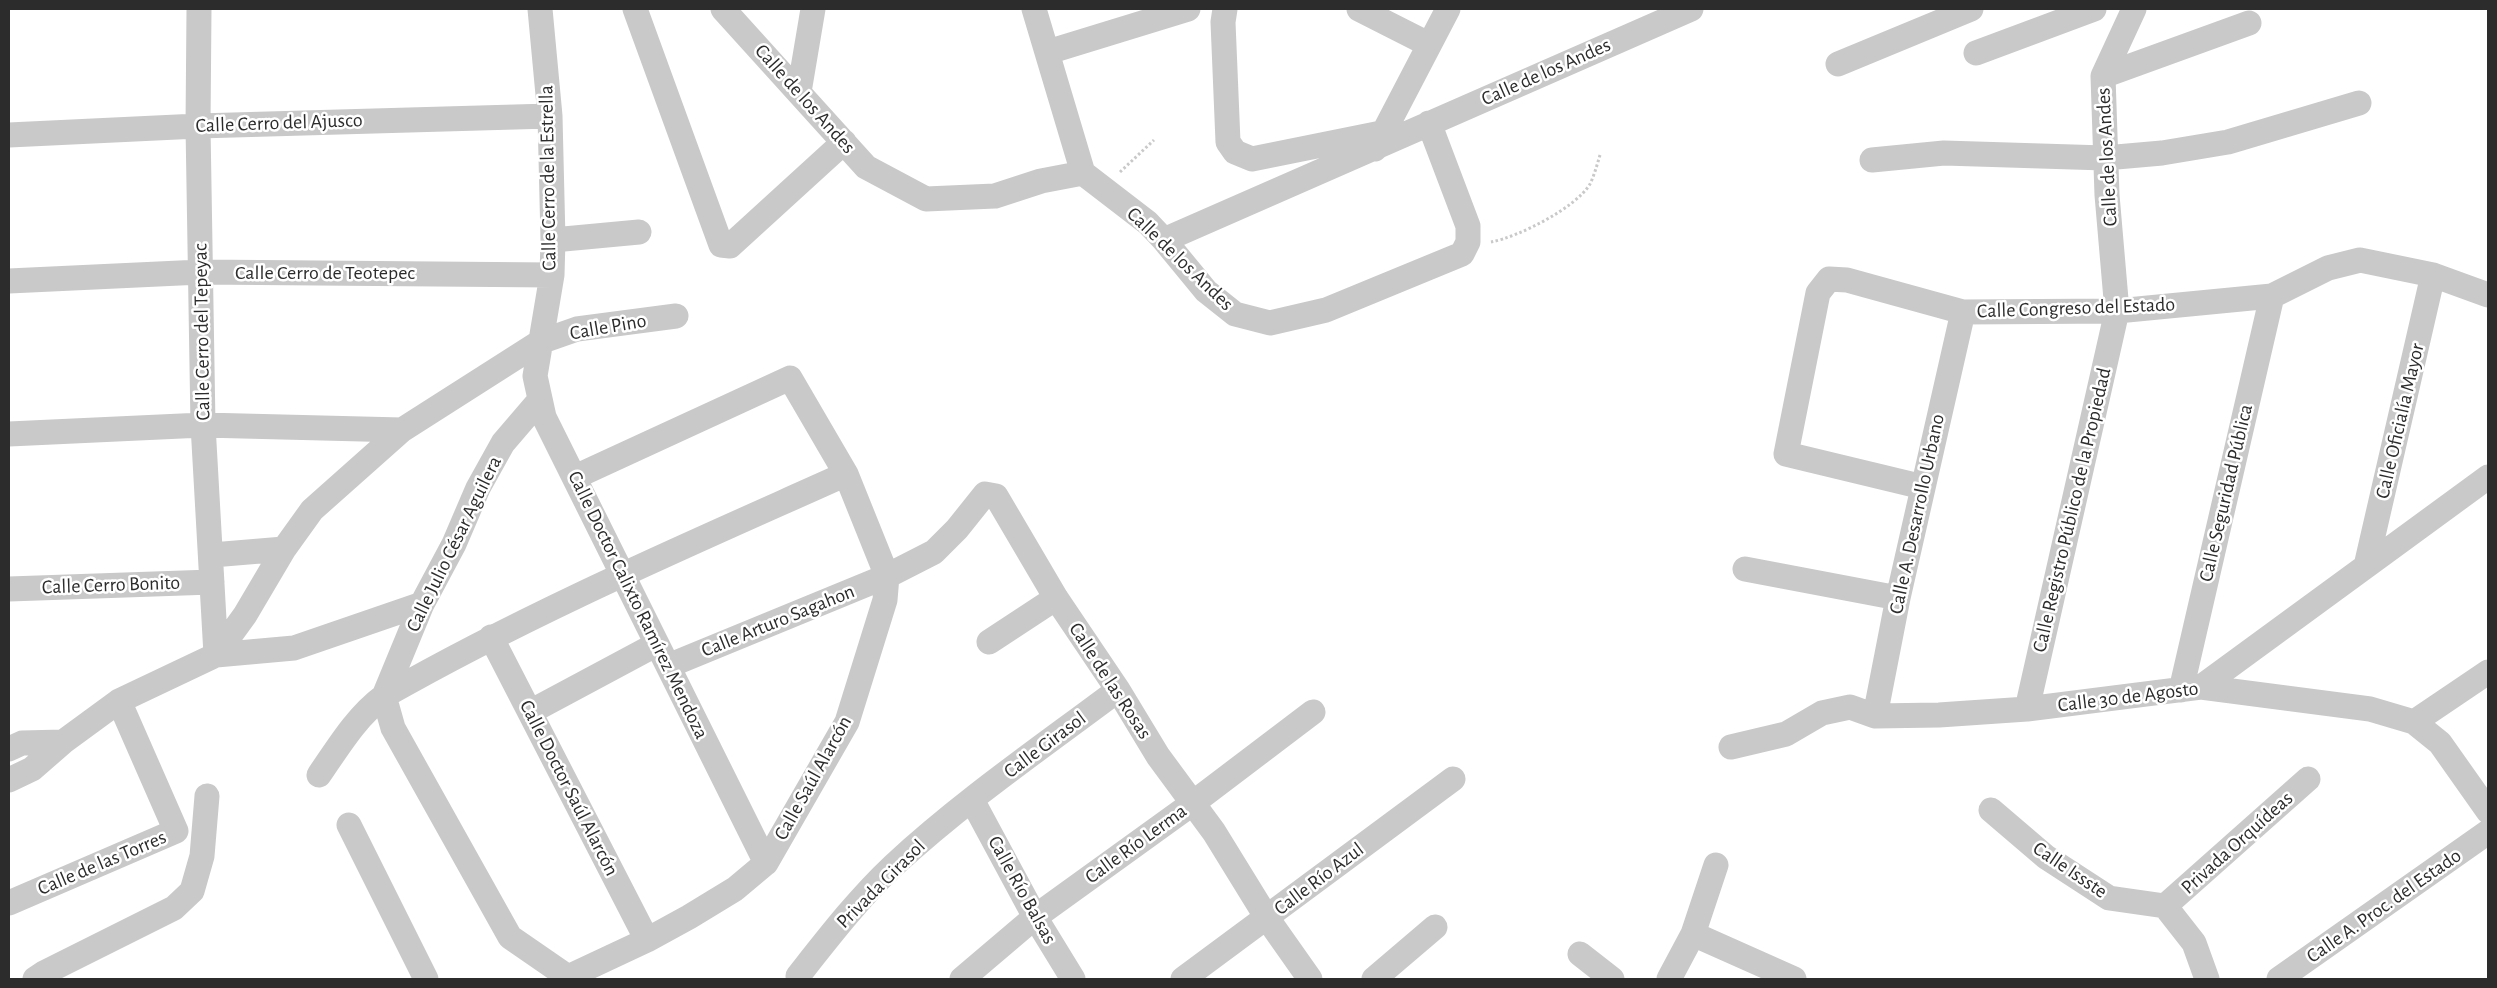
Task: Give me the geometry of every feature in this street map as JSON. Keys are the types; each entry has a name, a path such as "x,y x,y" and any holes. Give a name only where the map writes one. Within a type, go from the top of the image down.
{"street":[{"name":"Calle Cerro del Tepeyac","path":"199,9 198,126 203,425 212,555 216,655"},
{"name":"Calle Cerro de la Estrella","path":"540,9 550,116 553,240 552,275 540,342"},
{"path":"635,9 721,246 730,246 844,142"},
{"name":"Calle de los Andes","path":"723,9 866,167 926,199 995,196 1041,180 1083,172 1148,223 1206,291 1235,314 1270,323 1326,310 1462,254 1468,242"},
{"path":"799,92 813,9"},
{"path":"1034,9 1083,172"},
{"path":"1048,52 1188,9"},
{"path":"1225,9 1223,22 1228,142 1235,152 1252,159 1378,141"},
{"path":"1359,9 1428,44"},
{"path":"1164,240 1378,141 1448,9"},
{"name":"Calle de los Andes","path":"1378,141 1429,123 1691,9"},
{"path":"1838,64 1971,9"},
{"path":"1976,53 2094,9"},
{"name":"Calle de los Andes","path":"2117,311 2105,158 2102,76 2134,9"},
{"path":"2102,76 2249,23"},
{"path":"1872,160 1944,152 2105,158 2162,153 2228,142 2359,103"},
{"name":"Calle Cerro del Ajusco","path":"9,135 198,126 550,116"},
{"path":"1429,123 1468,226 1468,242"},
{"path":"553,240 639,232"},
{"name":"Calle Congreso del Estado","path":"1923,486 1786,454 1818,293 1829,278 1847,280 1963,312 2117,311 2272,296 2328,268 2360,260 2433,275 2488,295"},
{"name":"Calle Cerro de Teotepec","path":"9,282 201,272 552,275"},
{"name":"Calle Oficialía Mayor","path":"2366,566 2433,275"},
{"name":"Calle Seguridad Pública","path":"2191,689 2272,296"},
{"name":"Calle Registro Público de la Propiedad","path":"2026,709 2117,311"},
{"name":"Calle A. Desarrollo Urbano","path":"1875,716 1898,598 1963,312"},
{"name":"Calle Pino","path":"540,342 577,329 676,316"},
{"path":"216,655 245,615 284,549 312,510 402,430 540,342"},
{"name":"Calle Doctor Calixto Ramírez Mendoza","path":"540,342 535,376 539,401 544,416 766,863"},
{"path":"575,478 790,378 846,474 887,576"},
{"name":"Calle Julio César Aguilera","path":"384,696 422,604 454,544 478,488 503,443 539,401"},
{"path":"9,434 203,425 402,430"},
{"path":"319,775 354,724 369,707 384,696 491,637 621,574 846,474"},
{"path":"2191,689 2366,566 2488,477"},
{"name":"Calle de las Rosas","path":"887,576 934,552 957,529 985,494 996,496 1056,598 1118,690 1158,756 1214,832 1267,918 1310,979"},
{"path":"212,555 284,549"},
{"path":"1745,569 1898,598"},
{"name":"Calle Arturo Sagahon","path":"668,666 887,576"},
{"name":"Calle Saúl Alarcón","path":"766,863 847,722 885,600 887,576"},
{"name":"Calle Cerro Bonito","path":"9,589 212,582"},
{"path":"988,642 1056,598"},
{"path":"9,780 32,769 63,742 119,702 216,655 294,648 422,604"},
{"name":"Calle Doctor Saúl Alarcón","path":"491,637 647,940"},
{"path":"530,712 657,644"},
{"path":"2414,722 2488,672"},
{"name":"Calle 30 de Agosto","path":"1731,747 1786,734 1822,713 1850,707 1875,716 2026,709 2191,689 2370,709 2414,722 2440,743 2488,811"},
{"name":"Calle Girasol","path":"972,800 1118,690"},
{"path":"384,696 393,728 510,937 568,978 647,940 735,889 766,863"},
{"name":"Calle de las Torres","path":"9,903 176,831 119,702"},
{"name":"Calle Río Lerma","path":"962,979 1035,917 1313,712"},
{"path":"9,749 22,743 63,742"},
{"name":"Calle Río Azul","path":"1183,979 1453,779"},
{"name":"Privada Orquídeas","path":"2165,906 2308,779"},
{"path":"34,979 174,908 192,891 202,856 207,796"},
{"name":"Calle Río Balsas","path":"972,800 1035,917 1073,979"},
{"name":"Privada Girasol","path":"798,976 841,922 893,867 972,800"},
{"name":"Calle Issste","path":"1991,810 2046,857 2109,898 2165,906"},
{"path":"349,825 426,979"},
{"name":"Calle A. Proc. del Estado","path":"2279,979 2488,832"},
{"path":"1669,979 1693,934 1716,865"},
{"path":"2165,906 2194,943 2207,979"},
{"path":"1374,979 1435,927"},
{"path":"1693,934 1794,979"},
{"path":"1580,954 1612,979"}],"path":[{"path":"1104,188 1154,140"},
{"path":"1468,242 1484,244 1509,238 1546,220 1580,197 1590,184 1600,155"}]}
